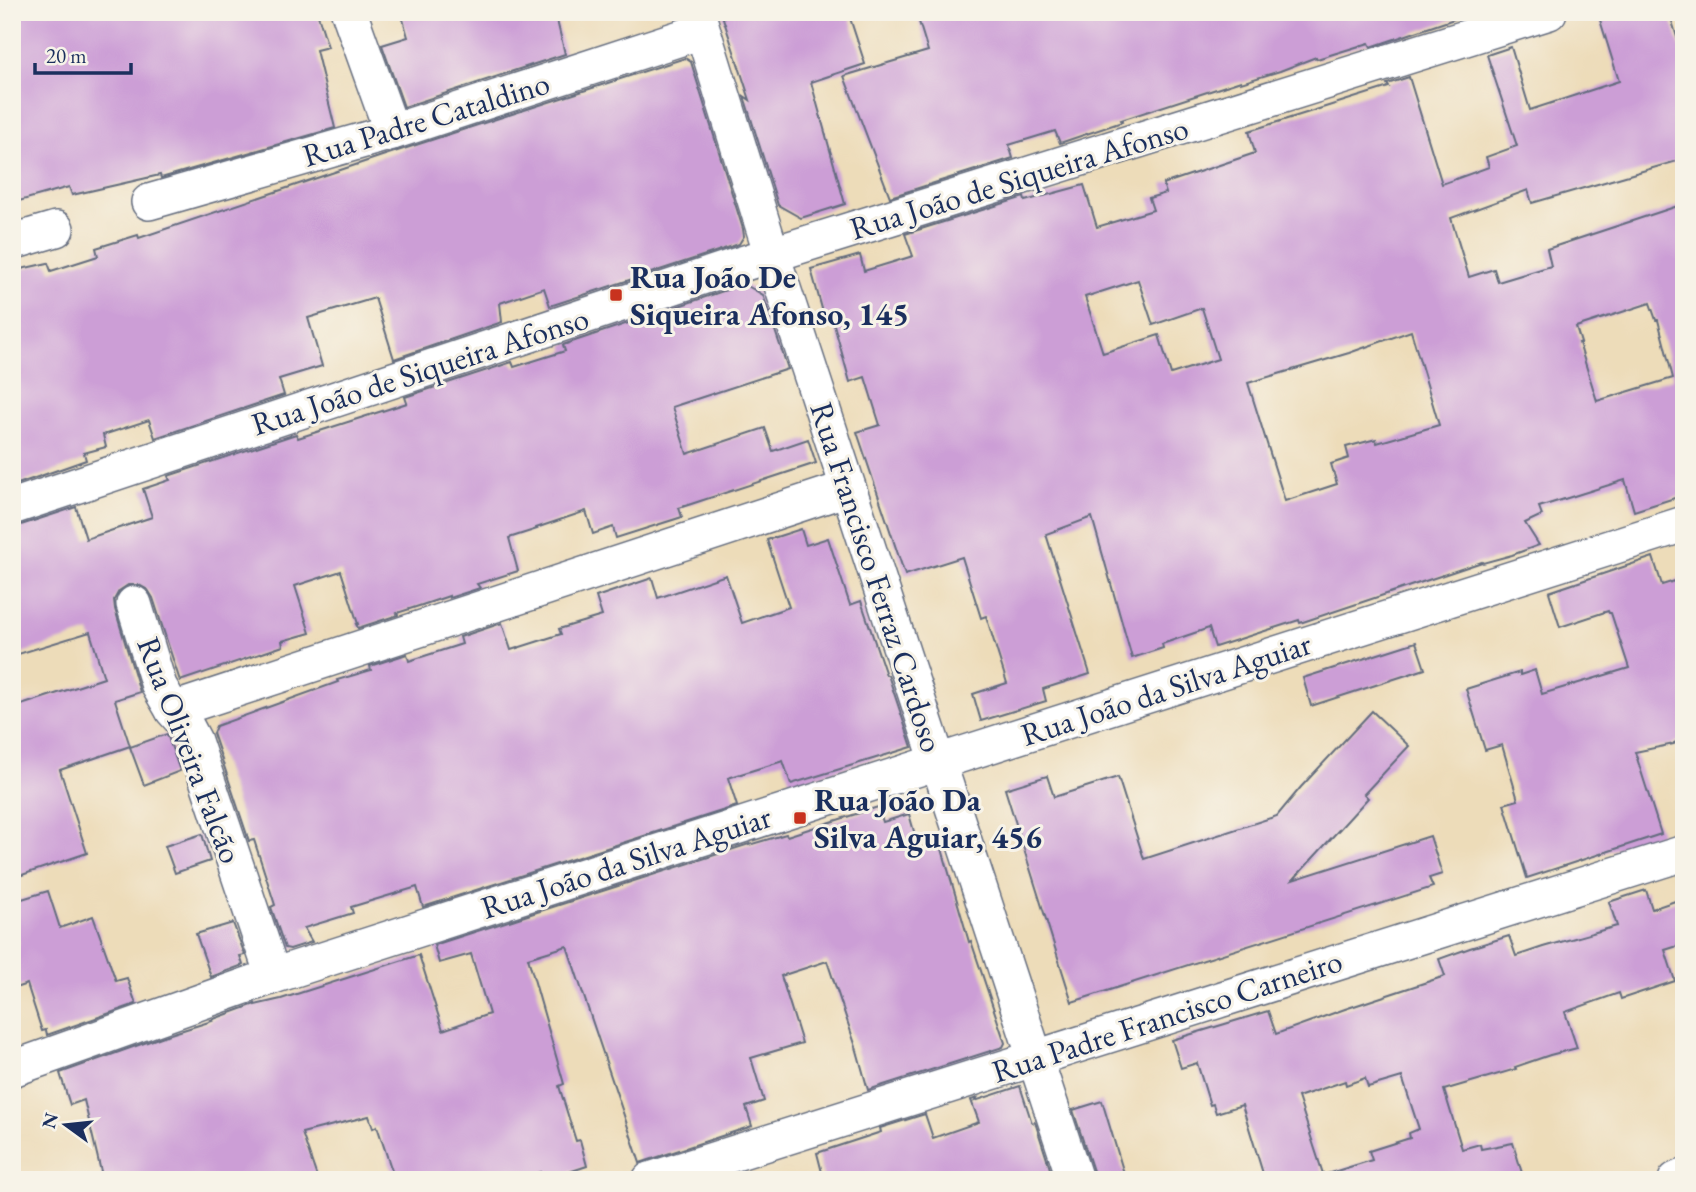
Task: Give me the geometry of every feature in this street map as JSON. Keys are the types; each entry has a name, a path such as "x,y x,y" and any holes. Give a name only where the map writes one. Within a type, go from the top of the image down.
{"street":[{"path":"349,12 392,132"},
{"name":"Rua João de Siqueira Afonso","path":"12,507 772,255 1549,12"},
{"name":"Rua Padre Cataldino","path":"149,202 392,132 699,22"},
{"name":"Rua Francisco Ferraz Cardoso","path":"699,22 772,255 1075,1180"},
{"path":"12,242 56,229"},
{"path":"173,710 848,488"},
{"name":"Rua João da Silva Aguiar","path":"12,1069 273,976 1684,524"},
{"name":"Rua Oliveira Falcão","path":"134,604 159,686 194,741 273,976"},
{"name":"Rua Padre Francisco Carneiro","path":"650,1180 1684,853"},
{"path":"1676,1180 1684,1177"}],"building":[{"path":"12,12 317,12 328,47 316,50 335,128 161,178 160,175 72,195 69,187 12,203"},
{"path":"401,12 555,12 565,54 404,107 382,45 408,37"},
{"path":"721,12 848,12 865,64 811,82 845,204 801,218 778,205 744,96 750,100"},
{"path":"916,12 1456,12 1457,18 1371,47 1369,43 1317,59 1316,57 1280,71 1121,120 1122,122 1060,143 1055,131 1009,145 1013,158 890,197 844,76 928,51"},
{"path":"1624,12 1669,12 1684,59 1684,159 1532,203 1528,190 1451,218 1469,277 1494,269 1498,282 1551,266 1547,249 1684,204 1684,495 1634,511 1625,480 1539,507 1542,515 1525,523 1539,545 1512,555 1482,562 1300,623 1299,620 1215,647 1209,628 1162,644 1163,648 1132,658 1092,517 1046,534 1090,674 1043,689 1046,701 981,721 973,694 1007,683 986,616 981,618 962,557 905,575 857,432 880,425 865,377 850,382 831,314 824,316 811,269 860,255 864,271 913,256 905,234 1024,197 1025,201 1084,185 1097,227 1153,210 1149,198 1166,193 1163,184 1255,153 1249,131 1389,87 1387,84 1409,77 1442,184 1489,167 1486,157 1517,146 1487,55 1511,47 1530,110 1619,81 1600,20","holes":["1138,280 1153,325 1202,308 1218,359 1171,374 1159,335 1103,353 1085,297","1650,303 1658,320 1673,378 1597,401 1576,327","1411,331 1439,425 1377,443 1376,439 1346,447 1349,458 1331,464 1337,484 1285,501 1248,383 1349,353"]},
{"path":"685,58 691,62 743,229 744,236 739,244 550,306 544,288 500,303 502,322 394,359 375,298 308,318 322,366 279,379 284,395 155,438 149,420 103,435 106,447 84,453 86,460 12,486 12,271 48,263 51,271 98,256 96,248 138,235 139,238"},
{"path":"744,284 763,295 788,369 672,407 687,454 765,428 773,451 808,439 816,463 679,508 682,517 616,538 613,527 593,534 586,511 536,528 509,538 518,571 477,584 480,588 397,613 398,615 358,628 341,571 295,586 310,633 282,641 283,646 180,681 153,598 148,590 139,585 128,585 119,591 114,600 115,609 140,692 115,700 130,746 60,770 87,853 19,876 12,856 12,708 104,678 90,632 12,656 12,527 76,507 86,539 152,517 143,489 170,480 168,476 296,434 298,438 407,403 405,397 512,362 514,367 565,351 563,345"},
{"path":"801,529 806,545 828,538 850,605 861,601 912,747 791,784 783,761 728,778 737,806 423,907 417,887 351,907 353,913 304,928 312,942 285,948 271,907 275,905 254,840 249,841 213,733 216,726 338,682 337,680 371,670 370,666 407,654 409,661 462,644 460,637 502,623 511,650 561,634 559,629 602,616 596,597 652,578 658,598 726,575 742,623 789,607 767,540"},
{"path":"1653,557 1662,585 1684,578 1684,739 1674,744 1635,752 1661,834 1527,878 1504,804 1518,800 1502,745 1485,750 1466,689 1535,670 1542,694 1629,668 1611,613 1608,611 1560,627 1549,592"},
{"path":"1416,642 1425,669 1311,706 1303,678"},
{"path":"1372,711 1409,746 1364,794 1368,798 1293,880 1430,836 1442,874 1429,878 1433,887 1072,1002 1005,789 1047,776 1054,797 1118,777 1144,859 1277,816"},
{"path":"167,734 180,771 144,785 130,747"},
{"path":"878,807 883,822 909,814 919,849 940,842 969,942 971,941 1005,1043 1003,1047 868,1090 827,961 781,976 802,1043 751,1058 764,1101 746,1107 752,1126 640,1163 567,946 528,958 564,1084 559,1086 576,1141 580,1140 587,1166 545,1180 542,1180 540,1172 517,1180 395,1180 377,1126 373,1128 369,1116 302,1133 318,1180 103,1180 84,1100 70,1105 60,1073 255,1004 281,999 419,955 443,1030 489,1014 471,954 439,963 434,945 749,844 786,834 787,836"},
{"path":"202,834 210,861 175,873 165,846"},
{"path":"1646,890 1652,909 1684,898 1684,944 1665,950 1675,981 1621,999 1619,993 1565,1012 1577,1048 1444,1090 1462,1149 1480,1144 1481,1149 1513,1143 1524,1180 1328,1180 1327,1174 1372,1160 1369,1151 1410,1138 1409,1133 1419,1129 1402,1077 1368,1087 1365,1078 1346,1085 1345,1081 1298,1097 1325,1180 1265,1180 1242,1105 1216,1113 1213,1104 1210,1105 1197,1063 1181,1068 1172,1040 1268,1011 1276,1034 1445,976 1439,959 1470,948 1509,936 1516,956 1617,926 1609,902"},
{"path":"48,891 60,928 93,916 116,981 127,978 136,1004 47,1035 46,1030 42,1031 27,984 12,989 12,946 19,944 12,922 12,902"},
{"path":"233,923 245,955 240,956 243,965 211,977 196,934"},
{"path":"1020,1086 1052,1175 1039,1180 824,1180 817,1153 881,1132 880,1128 925,1114 933,1138 979,1122 971,1100"},
{"path":"1102,1101 1126,1180 1095,1180 1073,1110"}],"place":[{"name":"Rua João De Siqueira Afonso, 145","path":"616,295"},
{"name":"Rua João Da Silva Aguiar, 456","path":"800,818"}]}
